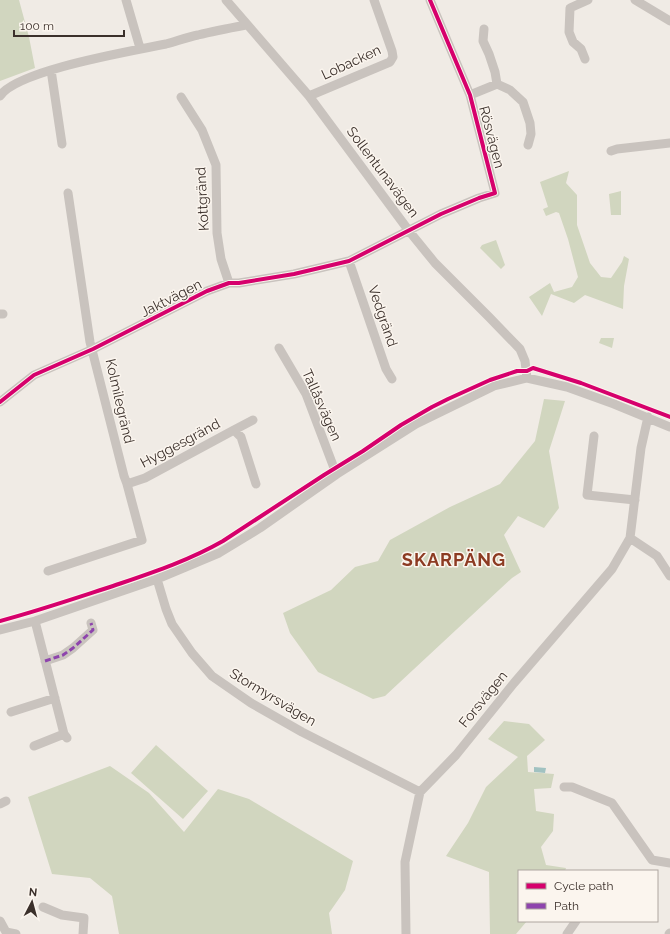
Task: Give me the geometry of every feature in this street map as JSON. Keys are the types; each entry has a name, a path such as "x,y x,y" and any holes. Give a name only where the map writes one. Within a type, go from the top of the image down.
{"street":[{"path":"126,0 140,48"},
{"name":"Sollentunavägen","path":"226,0 246,25 309,96 409,231 436,263 520,349 525,361 527,378"},
{"name":"Lobacken","path":"309,96 390,62 393,57 392,51 374,0"},
{"name":"Rösvägen","path":"409,231 441,214 495,193 470,95 430,0"},
{"path":"585,59 581,49 572,42 569,32 567,4 588,0"},
{"path":"635,0 670,21"},
{"path":"0,96 3,91 24,79 51,70 140,48 166,44 198,35 246,25"},
{"name":"Rösvägen","path":"484,29 483,41 495,72 497,84"},
{"path":"51,70 62,144"},
{"name":"Rösvägen","path":"470,95 497,84 510,90 524,102 530,123 531,134 528,145"},
{"name":"Kottgränd","path":"181,96 202,130 216,165 217,233 221,259 229,283"},
{"path":"611,152 617,149 670,143"},
{"name":"Kolmilegränd","path":"48,571 142,540 90,342 68,193"},
{"name":"Jaktvägen","path":"0,402 34,375 93,350 207,291 229,283 239,283 294,274 349,261 409,231"},
{"name":"Vedgränd","path":"349,261 386,369 392,379"},
{"name":"Tallåsvägen","path":"279,348 306,394 334,468 338,474"},
{"path":"0,630 35,621 157,579 219,553 260,528 338,474 416,424 494,386 527,378 567,387 670,426"},
{"name":"Forsvägen","path":"420,792 456,755 514,683 612,568 630,538 642,448 648,418"},
{"path":"234,430 253,420"},
{"name":"Hyggesgränd","path":"127,484 145,478 234,430 241,437 256,484"},
{"path":"594,436 587,495 635,500"},
{"path":"630,538 657,556 670,576"},
{"name":"Stormyrsvägen","path":"157,579 172,624 192,653 212,676 251,703 420,792"},
{"path":"34,746 66,736 35,621"},
{"path":"45,661 63,654 73,648 93,630 91,623"},
{"path":"11,712 55,698"},
{"path":"564,787 572,787 612,804 652,860 670,863"},
{"path":"406,934 405,862 420,792"},
{"path":"43,907 62,915 84,918 83,934"},
{"path":"0,921 6,932 16,934"},
{"path":"567,934 575,922"}],"green space":[{"path":"0,0 19,0 29,37 35,68 0,81"},
{"path":"569,171 566,183 577,195 577,225 590,263 601,277 611,278 622,262 624,256 629,259 624,286 623,309 585,295 574,303 551,294 542,316 529,297 550,283 554,292 572,287 578,277 568,239 559,213 556,212 546,216 543,209 548,207 540,182"},
{"path":"621,191 621,215 611,215 609,194"},
{"path":"496,240 505,265 501,269 480,248 482,245"},
{"path":"601,338 614,338 612,348 599,343"},
{"path":"544,399 565,401 549,451 559,508 544,528 518,516 504,535 521,572 512,578 385,696 373,699 318,672 290,633 283,613 331,590 355,567 378,561 390,540 450,507 500,484 535,441"},
{"path":"504,721 529,724 545,740 527,756 528,772 554,774 551,788 534,789 536,811 554,814 553,831 541,847 546,865 566,868 565,870 518,870 518,922 526,922 516,934 490,934 489,872 446,856 468,823 486,787 518,757 488,739"},
{"path":"156,745 208,791 183,819 131,773"},
{"path":"110,766 149,793 184,832 218,789 249,799 353,861 345,890 329,913 332,934 119,934 112,896 90,878 52,874 28,797"}],"water":[{"path":"534,767 546,768 545,773 534,772"}],"marked path":[{"path":"45,661 63,655 73,648 93,630 91,623"}],"cycle path":[{"path":"0,402 34,375 93,349 207,291 229,283 239,283 294,274 349,261 441,214 495,193 470,95 430,0"},
{"path":"0,621 43,609 113,586 196,555 223,541 401,425 432,407 490,380 517,371 527,371 533,368 581,383 670,417"}],"district":[{"name":"SKARPÄNG","path":"454,560"}]}
